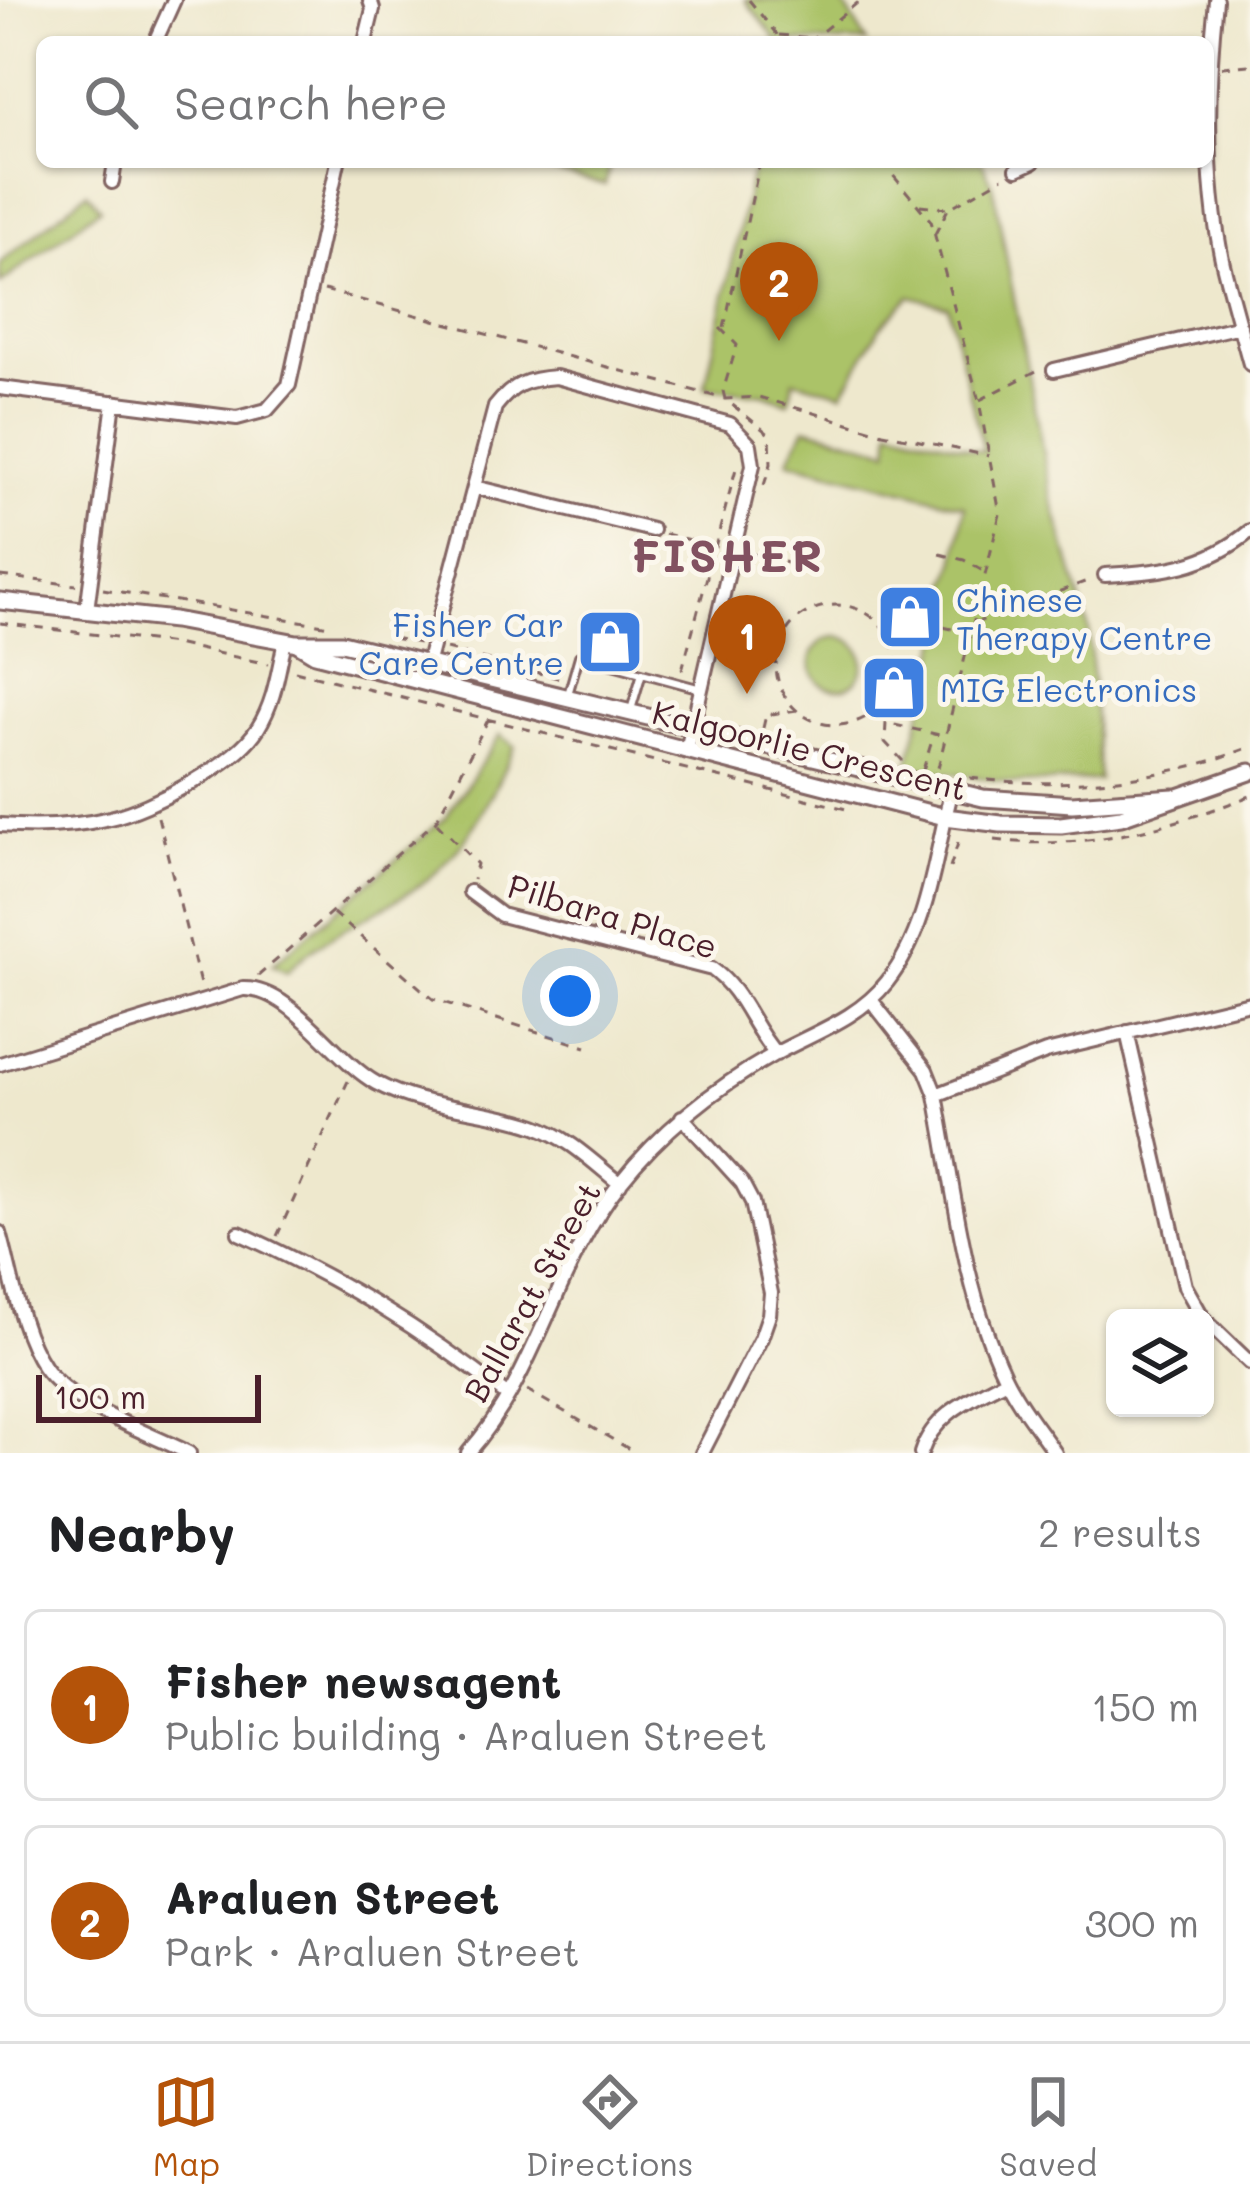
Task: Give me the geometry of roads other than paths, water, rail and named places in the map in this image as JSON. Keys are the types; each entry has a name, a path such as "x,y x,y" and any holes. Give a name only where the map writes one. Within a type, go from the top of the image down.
{"street":[{"path":"158,36 174,0"},
{"path":"366,36 373,9 370,0"},
{"path":"1212,36 1216,0"},
{"path":"112,182 114,168"},
{"path":"0,388 237,418 258,414 277,402 289,385 337,168"},
{"path":"1212,168 1222,260 1250,364"},
{"path":"1054,370 1240,326"},
{"path":"423,682 495,407 508,391 531,379 556,377 730,424 750,445 753,465 687,750"},
{"path":"87,610 113,402"},
{"path":"474,488 652,530"},
{"path":"1105,575 1159,572 1223,554 1250,531"},
{"name":"Kalgoorlie Crescent","path":"0,601 174,620 291,642 342,643 692,729 1051,803 1174,797"},
{"path":"0,826 49,829 114,818 225,760 255,734 272,703 279,667 291,642"},
{"name":"Kalgoorlie Crescent","path":"291,642 315,655 945,817 1061,825 1121,817 1250,772"},
{"name":"Ballarat Street","path":"468,1453 511,1390 595,1220 620,1184 682,1117 776,1054 871,1000 908,950 928,893 953,784"},
{"name":"Pilbara Place","path":"470,892 501,915 712,969 734,984 761,1037 776,1054"},
{"path":"0,1064 243,989 272,994 354,1067 393,1090 536,1126 557,1135 620,1184"},
{"path":"871,1000 926,1070 936,1095 976,1300 1006,1380 1055,1453"},
{"path":"936,1095 1046,1052 1250,1003"},
{"path":"1127,1032 1185,1286 1198,1309"},
{"path":"682,1117 742,1183 752,1202 771,1293 770,1315 761,1338 702,1453"},
{"path":"0,1233 34,1350 52,1377 76,1397 190,1453"},
{"path":"238,1233 383,1306 511,1390"},
{"path":"1214,1329 1250,1363"},
{"path":"921,1453 927,1435 941,1418 1006,1380"}],"lane":[{"path":"567,698 579,656 701,689"},
{"path":"630,714 642,673"}],"place":[{"name":"Araluen Street","path":"779,341"},
{"name":"Chinese Therapy Centre","path":"910,617"},
{"name":"Fisher Car Care Centre","path":"610,642"},
{"name":"MIG Electronics","path":"894,688"},
{"name":"Fisher newsagent","path":"747,694"}],"district":[{"name":"FISHER","path":"728,554"}]}
